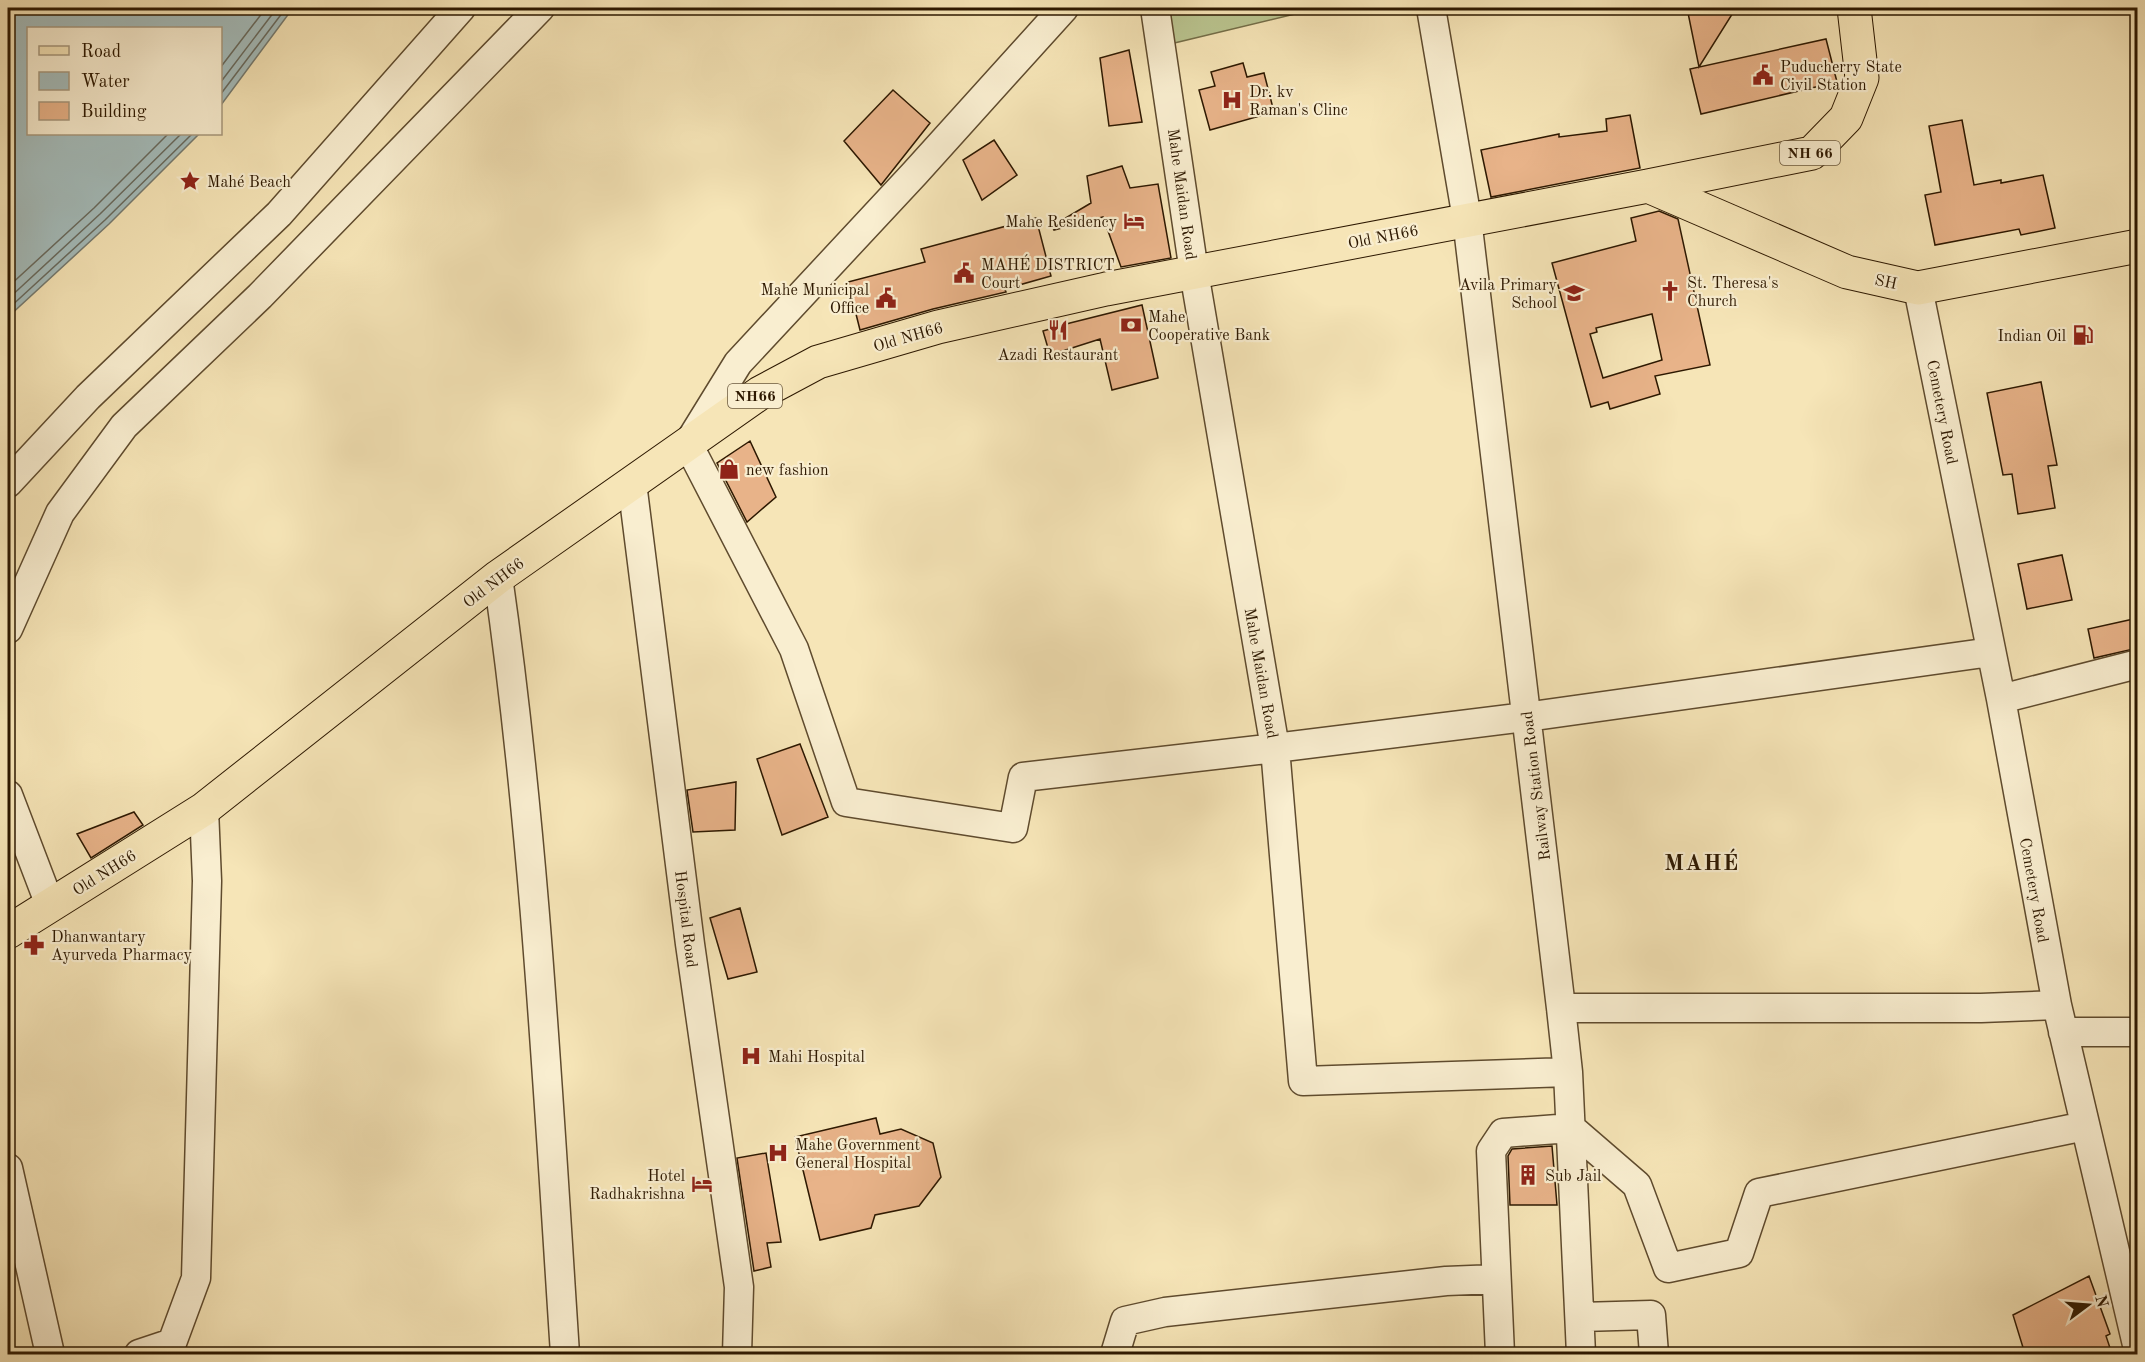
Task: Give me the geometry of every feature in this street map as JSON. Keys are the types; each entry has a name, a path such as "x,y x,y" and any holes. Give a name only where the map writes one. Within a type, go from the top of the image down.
{"main road":[{"name":"Old NH66","path":"8,932 204,809 498,577 760,393 818,362 938,327 1106,289 1812,153 1846,118 1862,78 1854,8"},
{"name":"SH","path":"1648,186 1847,272 1918,288 2138,246"}],"street":[{"path":"8,483 88,397 279,214 461,8"},
{"path":"8,629 60,513 124,426 260,296 540,8"},
{"path":"1064,8 915,173 738,363 688,444 794,650 846,802 1013,828 1023,777 1526,717 1991,652"},
{"name":"Mahe Maidan Road","path":"1155,8 1194,272 1275,748 1303,1081 1568,1072"},
{"name":"Railway Station Road","path":"1431,8 1467,219 1561,1008 1568,1072 1581,1354"},
{"name":"Cemetery Road","path":"1918,288 2001,699 2060,1019 2137,1342"},
{"name":"Hospital Road","path":"632,483 690,944 739,1287 737,1354"},
{"path":"498,577 511,670 535,911 565,1354"},
{"path":"2001,699 2138,664"},
{"path":"8,795 50,905"},
{"path":"139,1354 172,1343 196,1278 207,881 204,809"},
{"path":"1561,1008 1982,1008 2138,1032"},
{"path":"1500,1354 1491,1151 1503,1132 1570,1128 1637,1185 1668,1268 1739,1253 1759,1193 2085,1126"},
{"path":"8,1168 50,1354"},
{"path":"1115,1354 1125,1321 1165,1312 1446,1281 1496,1279"},
{"path":"1581,1317 1651,1315 1654,1354"}],"green space":[{"path":"1163,8 1320,8 1166,45"}],"water":[{"path":"8,8 293,8 222,104 222,27 27,27 27,135 198,135 109,224 8,317"}],"building":[{"path":"1687,8 1736,8 1699,67"},
{"name":"Puducherry State Civil Station","path":"1826,39 1837,82 1701,114 1690,69"},
{"path":"1129,50 1142,122 1109,126 1100,58"},
{"path":"1243,63 1247,77 1264,73 1274,112 1210,130 1199,90 1215,86 1211,72"},
{"path":"893,90 930,123 881,185 844,141"},
{"path":"1630,115 1640,168 1491,197 1481,150 1559,134 1559,137 1607,131 1606,119"},
{"path":"1962,120 1974,185 2001,180 2001,183 2043,175 2055,228 2021,235 2019,229 1935,245 1925,195 1941,192 1929,126"},
{"path":"994,140 1017,175 982,200 963,160"},
{"name":"Mahe Residency","path":"1122,166 1130,188 1158,184 1171,258 1121,267 1103,217 1054,230 1052,226 1091,203 1087,176"},
{"path":"1659,211 1678,219 1710,365 1655,376 1660,394 1610,409 1608,402 1591,407 1552,263 1636,241 1631,218","holes":["1652,314 1662,360 1603,378 1590,334 1597,332 1596,328"]},
{"path":"1036,218 1051,276 1005,289 1006,292 933,309 860,330 848,282 925,262 921,249"},
{"path":"1142,305 1158,378 1112,390 1100,339 1050,355 1043,331"},
{"path":"2041,382 2057,465 2048,466 2055,508 2018,514 2012,474 2003,475 1987,393"},
{"path":"750,441 776,497 747,522 717,463"},
{"path":"2062,555 2072,600 2027,609 2018,564"},
{"path":"2138,618 2138,648 2094,658 2088,629"},
{"path":"800,744 828,817 782,835 757,759"},
{"path":"736,782 735,830 693,832 687,790"},
{"path":"134,812 143,825 91,858 77,834"},
{"path":"740,908 757,972 728,979 710,918"},
{"path":"876,1118 880,1134 901,1129 933,1143 941,1177 919,1206 875,1215 871,1228 820,1240 795,1137"},
{"name":"Sub Jail","path":"1552,1146 1557,1205 1510,1205 1508,1156 1512,1149"},
{"path":"766,1153 781,1242 767,1243 771,1267 754,1271 737,1158"},
{"path":"2089,1276 2110,1334 2106,1336 2112,1354 2025,1354 2013,1315"}],"place":[{"name":"Puducherry State Civil Station","path":"1763,75"},
{"name":"Dr. kv Raman's Clinc","path":"1232,100"},
{"name":"Mahé Beach","path":"190,181"},
{"name":"Mahe Residency","path":"1134,221"},
{"name":"MAHÉ DISTRICT Court","path":"964,273"},
{"name":"St. Theresa's Church","path":"1670,291"},
{"name":"Avila Primary School","path":"1574,293"},
{"name":"Mahe Municipal Office","path":"886,298"},
{"name":"Mahe Cooperative Bank","path":"1131,325"},
{"name":"Azadi Restaurant","path":"1058,330"},
{"name":"Indian Oil","path":"2083,335"},
{"name":"new fashion","path":"729,469"},
{"name":"Dhanwantary Ayurveda Pharmacy","path":"34,945"},
{"name":"Mahi Hospital","path":"751,1056"},
{"name":"Mahe Government General Hospital","path":"778,1153"},
{"name":"Sub Jail","path":"1528,1175"},
{"name":"Hotel Radhakrishna","path":"702,1184"}],"district":[{"name":"MAHÉ","path":"1702,862"}]}
